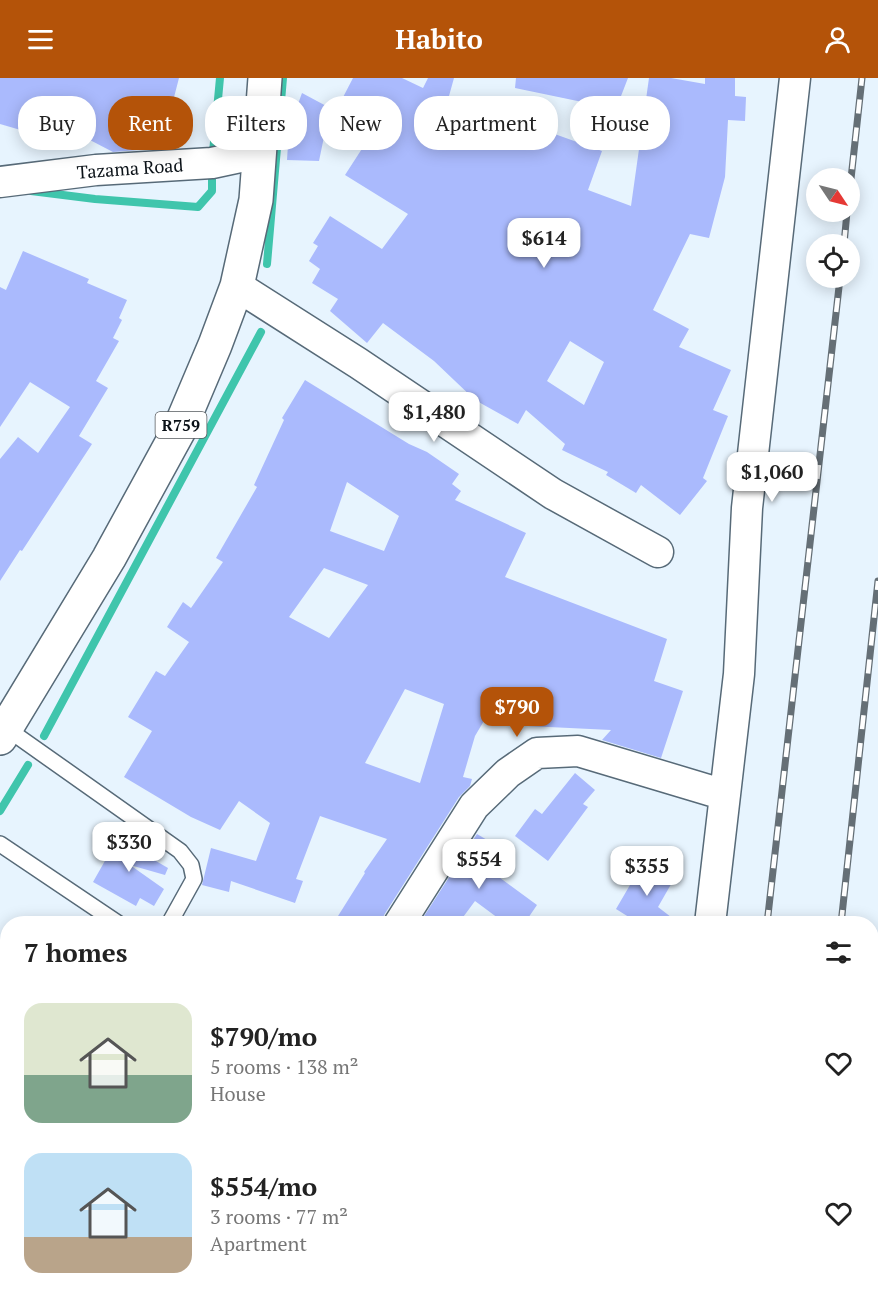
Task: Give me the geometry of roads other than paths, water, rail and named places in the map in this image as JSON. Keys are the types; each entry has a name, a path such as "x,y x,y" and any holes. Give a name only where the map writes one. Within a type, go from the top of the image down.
{"main road":[{"name":"R759","path":"3,733 109,558 179,430 215,345 237,286 256,200 264,78"}],"street":[{"path":"711,916 739,674 747,508 795,78"},
{"name":"Tazama Road","path":"0,183 96,170 212,163 259,153"},
{"path":"237,286 349,357 553,494 658,552"},
{"path":"404,916 474,806 508,773 537,753 578,751 725,795"}],"lane":[{"path":"3,733 180,851 191,864 194,879 173,916"},
{"path":"0,844 107,916"}],"waterway":[{"path":"31,191 95,199 198,207 212,191 212,163 220,78"},
{"path":"267,264 283,78"},
{"path":"44,736 261,332"},
{"path":"0,811 28,765"}],"railway":[{"path":"852,168 862,78"},
{"path":"845,234 846,222"},
{"path":"768,916 839,288"},
{"path":"842,916 878,581"}]}
